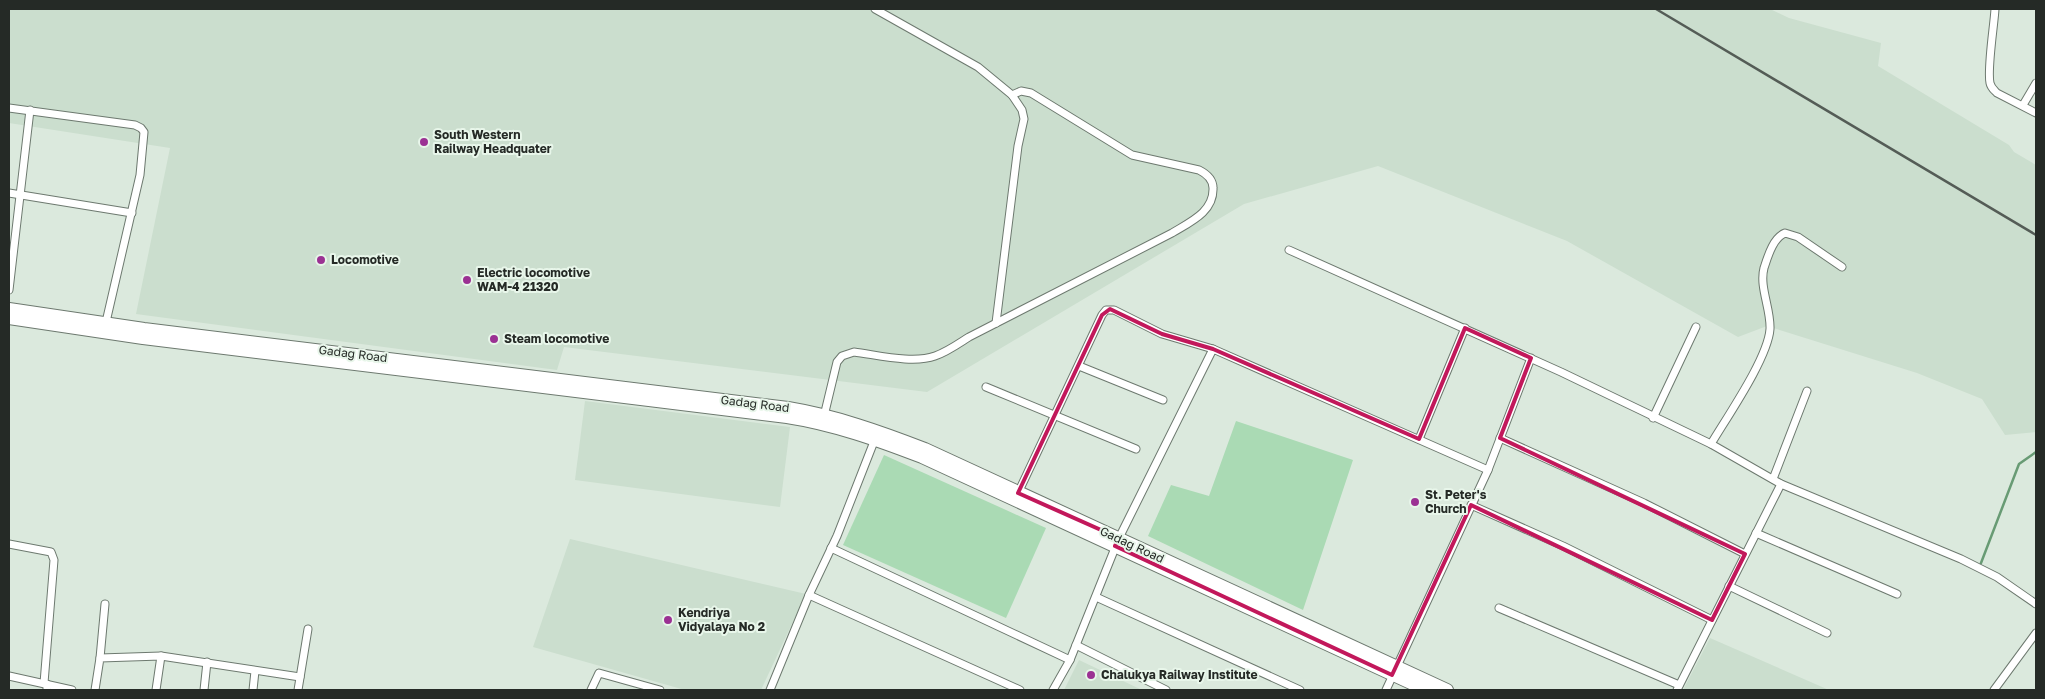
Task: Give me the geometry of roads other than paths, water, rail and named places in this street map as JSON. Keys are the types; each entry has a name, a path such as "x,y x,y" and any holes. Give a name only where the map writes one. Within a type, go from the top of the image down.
{"highway":[{"name":"Gadag Road","path":"9,309 164,331 788,408 824,416 878,431 925,449 1117,542 1394,671 1447,690"},
{"name":"Gadag Road","path":"9,318 142,338 787,417 822,424 875,439 922,457 1117,542"},
{"name":"Gadag Road","path":"1394,671 1426,690"}],"street":[{"path":"875,9 978,67 1012,95 1022,110 1024,119 1018,146 996,324"},
{"path":"1995,9 1990,82 1992,88 1997,93 2036,113"},
{"path":"2023,105 2036,83"},
{"path":"824,416 837,362 847,352 924,359 936,356 1178,230 1203,213 1210,205 1213,186 1207,174 1199,170 1132,155 1031,93 1021,90 1012,95"},
{"path":"9,108 135,125 141,128 145,136 140,175 106,322"},
{"path":"9,290 11,248 30,110"},
{"path":"9,193 132,213"},
{"path":"1712,444 1760,359 1770,329 1763,276 1768,255 1779,237 1785,233 1798,237 1842,267"},
{"path":"1289,250 1531,358 1653,418 1712,444 1781,484 1961,559 1997,577 2036,604"},
{"path":"1018,493 1102,315 1106,310 1110,309 1162,334 1213,349 1488,470"},
{"path":"1653,418 1696,327"},
{"path":"1419,439 1465,328"},
{"path":"1052,690 1070,660 1117,542 1213,349"},
{"path":"1386,690 1488,470 1531,358"},
{"path":"1079,366 1163,400"},
{"path":"986,387 1136,448"},
{"path":"1773,479 1807,391"},
{"path":"1500,438 1644,503 1745,554"},
{"path":"770,690 809,595 832,548 875,439"},
{"path":"1499,608 1678,688 1781,484"},
{"path":"1472,505 1563,546 1712,620"},
{"path":"1756,532 1898,594"},
{"path":"9,544 51,552 54,560 44,683 47,687"},
{"path":"832,548 1070,660"},
{"path":"1729,586 1827,633"},
{"path":"809,595 1020,690"},
{"path":"1096,597 1300,690"},
{"path":"95,690 105,604"},
{"path":"298,690 308,629"},
{"path":"1996,690 2036,633"},
{"path":"1076,646 1166,690"},
{"path":"100,658 161,656 300,677"},
{"path":"156,690 161,656"},
{"path":"204,690 207,662"},
{"path":"253,690 255,671"},
{"path":"591,690 599,673 660,690"},
{"path":"9,676 47,687 72,690"}],"waterway":[{"path":"1981,563 2019,464 2036,452"}],"railway":[{"path":"1656,9 2036,235"}],"place":[{"name":"South Western Railway Headquater","path":"424,142"},
{"name":"Locomotive","path":"321,260"},
{"name":"Electric locomotive WAM-4 21320","path":"467,280"},
{"name":"Steam locomotive","path":"494,339"},
{"name":"St. Peter's Church","path":"1415,502"},
{"name":"Kendriya Vidyalaya No 2","path":"668,620"},
{"name":"Chalukya Railway Institute","path":"1091,675"}]}
